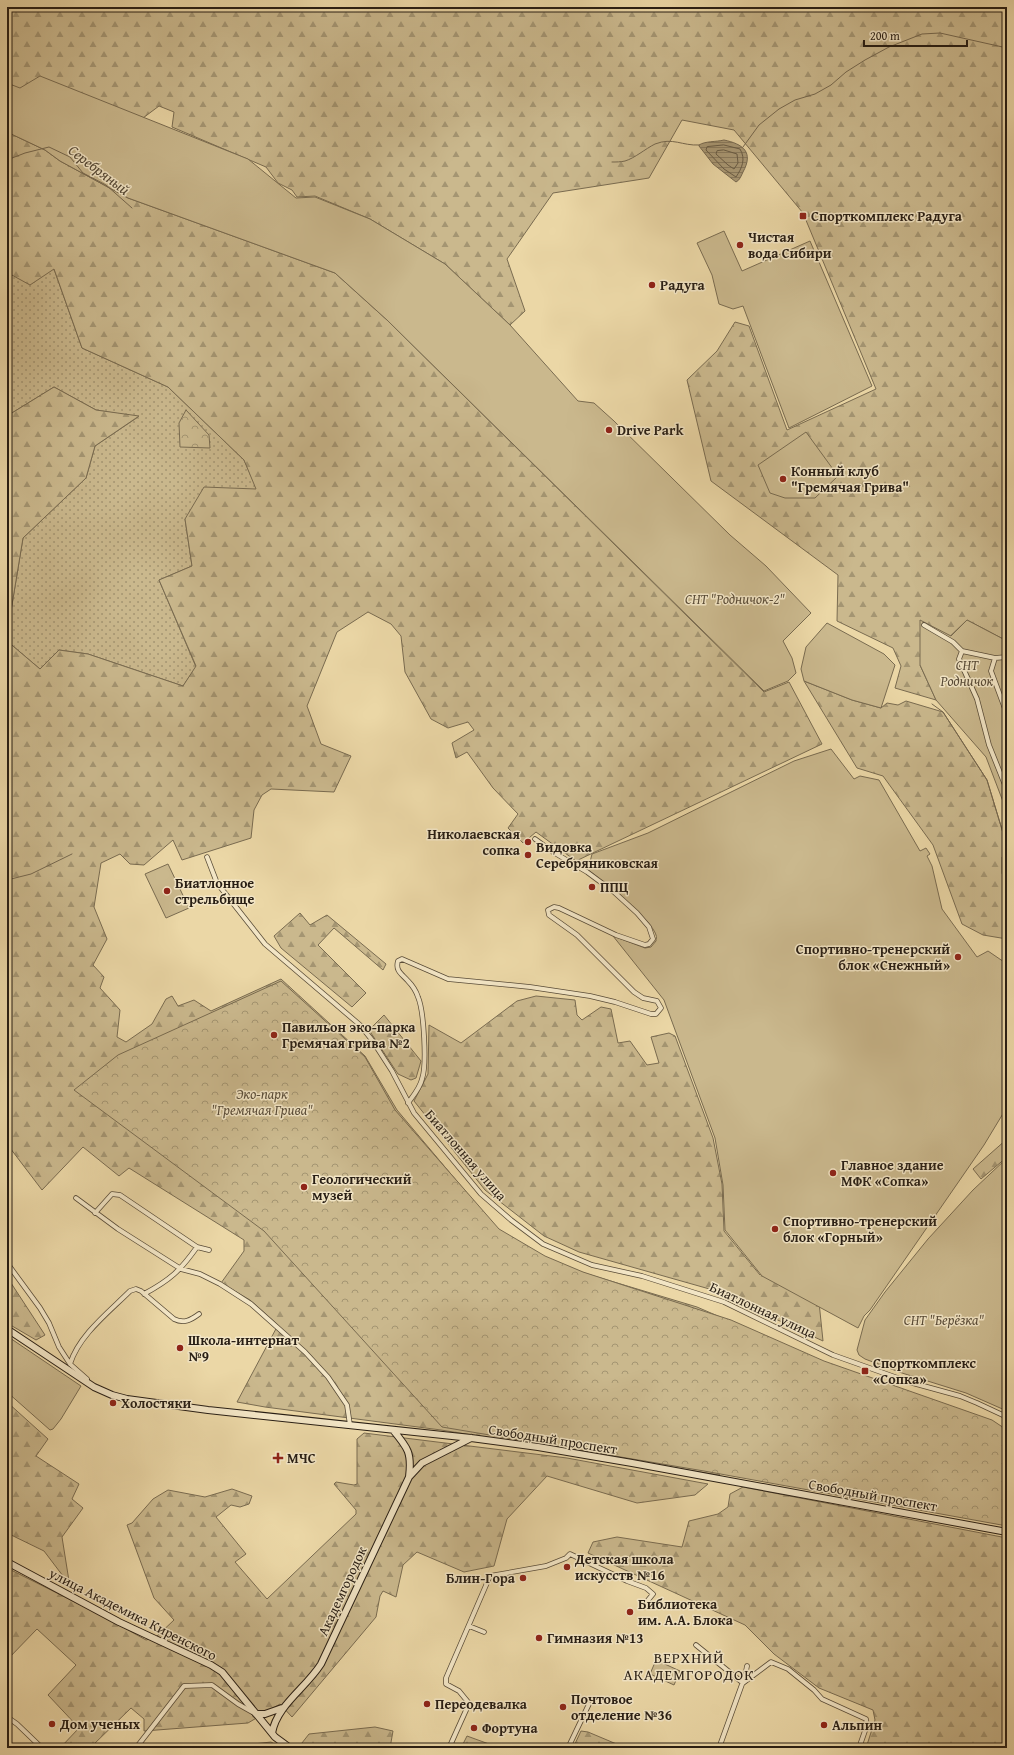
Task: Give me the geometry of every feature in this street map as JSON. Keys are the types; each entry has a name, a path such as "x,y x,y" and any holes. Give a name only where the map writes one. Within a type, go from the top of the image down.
{"main road":[{"name":"Свободный проспект","path":"7,1329 94,1387 112,1395 127,1399 208,1410 472,1438 632,1463 1007,1532"},
{"path":"393,1430 408,1449 411,1461 409,1477"},
{"path":"409,1477 422,1463 472,1438"},
{"name":"Академгородок","path":"272,1733 276,1719 316,1673 321,1664 409,1477"},
{"name":"улица Академика Киренского","path":"7,1562 119,1622 211,1665 222,1672 280,1742 290,1748"},
{"path":"256,1714 270,1713 285,1707"}],"street":[{"path":"924,625 953,642 962,651 995,658 1007,657"},
{"path":"962,651 959,659 978,699 989,745 1007,790"},
{"path":"995,658 991,671 1007,714"},
{"path":"408,1104 422,1080 425,1068 423,1014 419,998 409,981 398,971 398,961 402,959 448,979 530,987 590,996 616,1002 651,1014 656,1014 661,1008 657,1001 643,998 634,992 577,935 549,915 548,910 554,907 559,908 616,935 646,944 653,939 649,927 625,901 598,880 535,839"},
{"name":"Биатлонная улица","path":"207,857 217,883 265,944 360,1025 392,1071 414,1113 481,1194 511,1220 543,1244 592,1265 642,1276 724,1302 833,1355 909,1382 966,1398 1007,1417"},
{"path":"95,1212 112,1194 120,1195 197,1247 209,1250"},
{"path":"76,1198 181,1269 200,1274 220,1284 251,1304 305,1352 328,1377 347,1405 350,1425"},
{"path":"144,1294 165,1283 181,1269 197,1247"},
{"path":"7,1263 40,1308 70,1364 94,1387"},
{"path":"70,1364 72,1356 85,1336 130,1290 136,1289 144,1294 174,1320 179,1322 188,1321 199,1314"},
{"path":"449,1748 467,1708 468,1702 459,1691 446,1684 445,1680 490,1576 546,1566 566,1558 570,1554 649,1590 653,1594 644,1605"},
{"path":"469,1626 484,1632"},
{"path":"696,1645 743,1683"},
{"path":"743,1683 771,1662 788,1669 814,1690 822,1699 866,1719 867,1725 859,1748"},
{"path":"719,1748 743,1683 747,1666"},
{"path":"136,1748 184,1686 212,1685 238,1704 256,1714"},
{"path":"568,1748 589,1704"},
{"path":"7,1718 24,1730 42,1748"}],"green space":[{"path":"7,7 1007,7 1007,641 967,620 920,665 936,700 895,688 901,666 893,648 837,621 838,575 711,481 687,380 717,351 735,322 749,326 787,430 876,389 803,213 734,130 682,120 649,178 553,193 507,259 525,311 510,325 445,264 370,219 315,196 297,197 292,190 278,183 266,167 172,127 174,112 159,106 143,118 20,89 7,83"},
{"name":"СНТ \"Родничок-2\"","path":"40,76 248,159 296,198 315,197 370,219 445,264 510,325 578,401 594,403 614,421 730,535 766,566 811,613 783,641 792,658 796,673 788,681 764,691 387,320 335,273 128,198 60,161 45,150 7,132 7,83 20,88"},
{"path":"7,132 45,150 60,161 128,198 335,273 387,320 764,692 789,682 822,744 576,861 536,832 523,843 508,828 518,814 493,788 467,752 456,758 452,743 474,730 468,722 448,728 431,719 405,672 401,636 391,624 368,612 337,632 307,706 321,744 351,756 334,792 271,789 262,795 254,810 251,838 182,860 173,840 144,865 130,864 120,854 101,863 94,907 107,939 93,965 104,977 100,988 120,1010 117,1037 126,1042 152,1024 166,999 172,996 178,1006 194,1000 211,1011 281,979 365,1056 397,1110 498,1230 544,1257 584,1273 697,1307 780,1343 778,1407 719,1475 441,1430 237,1402 278,1325 250,1300 221,1283 244,1251 244,1240 129,1168 119,1176 83,1147 42,1190 7,1144 7,641 40,669 59,650 88,654 183,686 196,666 159,580 192,566 185,519 204,487 256,489 244,460 168,387 82,348 54,269 30,285 10,274 7,275"},
{"path":"724,231 742,271 810,241 872,386 789,428 743,306 733,309 719,304 712,275 697,243"},
{"path":"54,269 82,348 168,387 244,460 257,489 185,519 192,566 159,580 196,667 183,686 88,654 59,650 40,669 7,641 7,624 9,623 23,538 86,478 95,446 138,417 96,410 54,387 7,416 7,275"},
{"path":"54,387 96,410 139,416 95,446 86,478 23,538 9,623 7,624 7,416"},
{"path":"186,410 209,435 210,448 180,447 179,423"},
{"path":"806,432 838,476 815,498 785,498 770,493 758,465"},
{"name":"СНТ Родничок","path":"920,620 951,636 967,620 1007,641 1007,812 986,757 936,700 920,665"},
{"path":"827,623 884,654 895,665 881,708 852,700 804,681 801,669 806,647"},
{"path":"804,681 852,700 881,708 887,703 898,705 906,701 943,712 987,780 1007,846 1007,852 1002,857 1002,873 1007,889 1007,939 983,935 962,924 933,845 883,776 857,768"},
{"path":"831,749 854,779 860,776 879,780 920,851 926,848 930,854 927,856 932,866 942,909 977,957 988,951 1007,964 1007,1107 984,1145 870,1310 864,1316 858,1328 762,1276 725,1230 723,1185 715,1138 664,1000 613,936 645,948 651,947 656,941 653,928 615,891 588,870 592,854 648,833 794,761"},
{"name":"Биатлонное стрельбище","path":"168,864 189,908 166,918 145,874"},
{"path":"300,913 310,925 327,915 386,964 383,970 334,928 318,945 366,993 352,1007 281,948 274,936"},
{"name":"Эко-парк \"Гремячая Грива\"","path":"281,981 365,1057 395,1110 499,1229 545,1256 583,1272 731,1320 824,1361 992,1420 1007,1430 1007,1526 704,1471 442,1427 264,1231 74,1090 118,1055"},
{"path":"536,996 575,1000 577,1015 582,1020 601,1007 611,1009 618,1043 630,1041 647,1065 659,1063 651,1037 669,1033 675,1036 713,1138 722,1184 724,1231 760,1275 812,1234 823,1341 713,1290 579,1252 544,1236 485,1190 414,1101 428,1074 429,1025 461,1043 517,1001"},
{"path":"384,1015 421,1061 416,1078 411,1080 398,1074 369,1030"},
{"path":"1007,1139 1007,1157 981,1179 973,1169"},
{"name":"СНТ \"Берёзка\"","path":"1007,1158 1007,1411 966,1393 902,1373 865,1359 859,1355 857,1350 865,1320 885,1292 928,1239 973,1190"},
{"path":"11,1283 45,1335 36,1340 7,1323 7,1286"},
{"path":"7,1336 81,1386 61,1419 53,1429 50,1430 7,1392"},
{"path":"7,1402 48,1439 36,1456 79,1484 72,1499 83,1508 62,1537 69,1581 66,1580 44,1551 7,1533"},
{"path":"364,1433 567,1458 708,1484 695,1495 637,1503 547,1476 507,1519 494,1566 464,1572 417,1552 403,1565 396,1597 383,1591 380,1596 376,1617 292,1717 280,1704 248,1723 144,1731 144,1719 131,1708 91,1747 60,1748 79,1728 48,1695 76,1665 37,1629 7,1660 7,1568 101,1615 146,1640 156,1637 174,1620 154,1598 127,1525 132,1523 153,1499 168,1490 205,1497 232,1489 252,1496 249,1504 240,1507 231,1505 216,1517 246,1554 235,1562 267,1599 356,1514 356,1510 334,1484 336,1482 354,1485 357,1484 357,1439"},
{"path":"743,1487 1007,1538 1007,1748 866,1748 875,1720 873,1710 819,1688 774,1654 745,1625 588,1553 593,1542 617,1537 682,1547 689,1521 718,1514 728,1507 730,1494"},
{"path":"656,1660 680,1671 674,1685 650,1674"},
{"path":"375,1727 393,1731 390,1748 298,1748 309,1734"},
{"path":"581,1731 588,1732 626,1748 573,1748"},
{"path":"467,1736 500,1748 461,1748"},
{"path":"271,1742 282,1748 219,1748"}],"water":[{"path":"724,140 737,144 745,150 747,154 746,165 740,178 736,182 713,164 699,146 704,143"}],"waterway":[{"path":"743,147 759,125 779,109 795,100 815,94 831,85 846,72 889,47 922,34 940,33 1007,48"},
{"path":"612,162 629,160 661,142 667,141 699,145"},
{"name":"Серебряный","path":"7,160 25,153 49,147 70,157 83,173 106,185 132,208"},
{"path":"932,704 943,712 987,780 1007,846"},
{"path":"7,880 31,874 72,854"}],"place":[{"name":"Спорткомплекс Радуга","path":"803,216"},
{"name":"Чистая вода Сибири","path":"740,245"},
{"name":"Радуга","path":"652,285"},
{"name":"Drive Park","path":"609,430"},
{"name":"Конный клуб \"Гремячая Грива\"","path":"783,479"},
{"name":"Николаевская сопка","path":"528,842"},
{"name":"Видовка Серебряниковская","path":"528,855"},
{"name":"ППЦ","path":"592,887"},
{"name":"Биатлонное стрельбище","path":"167,891"},
{"name":"Спортивно-тренерский блок «Снежный»","path":"958,957"},
{"name":"Павильон эко-парка Гремячая грива №2","path":"274,1035"},
{"name":"Главное здание МФК «Сопка»","path":"833,1173"},
{"name":"Геологический музей","path":"304,1187"},
{"name":"Спортивно-тренерский блок «Горный»","path":"775,1229"},
{"name":"Школа-интернат №9","path":"180,1348"},
{"name":"Спорткомплекс «Сопка»","path":"865,1371"},
{"name":"Холостяки","path":"113,1403"},
{"name":"МЧС","path":"278,1458"},
{"name":"Детская школа искусств №16","path":"567,1567"},
{"name":"Блин-Гора","path":"523,1578"},
{"name":"Библиотека им. А.А. Блока","path":"630,1612"},
{"name":"Гимназия №13","path":"539,1638"},
{"name":"Переодевалка","path":"427,1704"},
{"name":"Почтовое отделение №36","path":"563,1707"},
{"name":"Дом ученых","path":"52,1724"},
{"name":"Альпин","path":"824,1725"},
{"name":"Фортуна","path":"474,1728"}],"district":[{"name":"ВЕРХНИЙ АКАДЕМГОРОДОК","path":"689,1666"}]}
